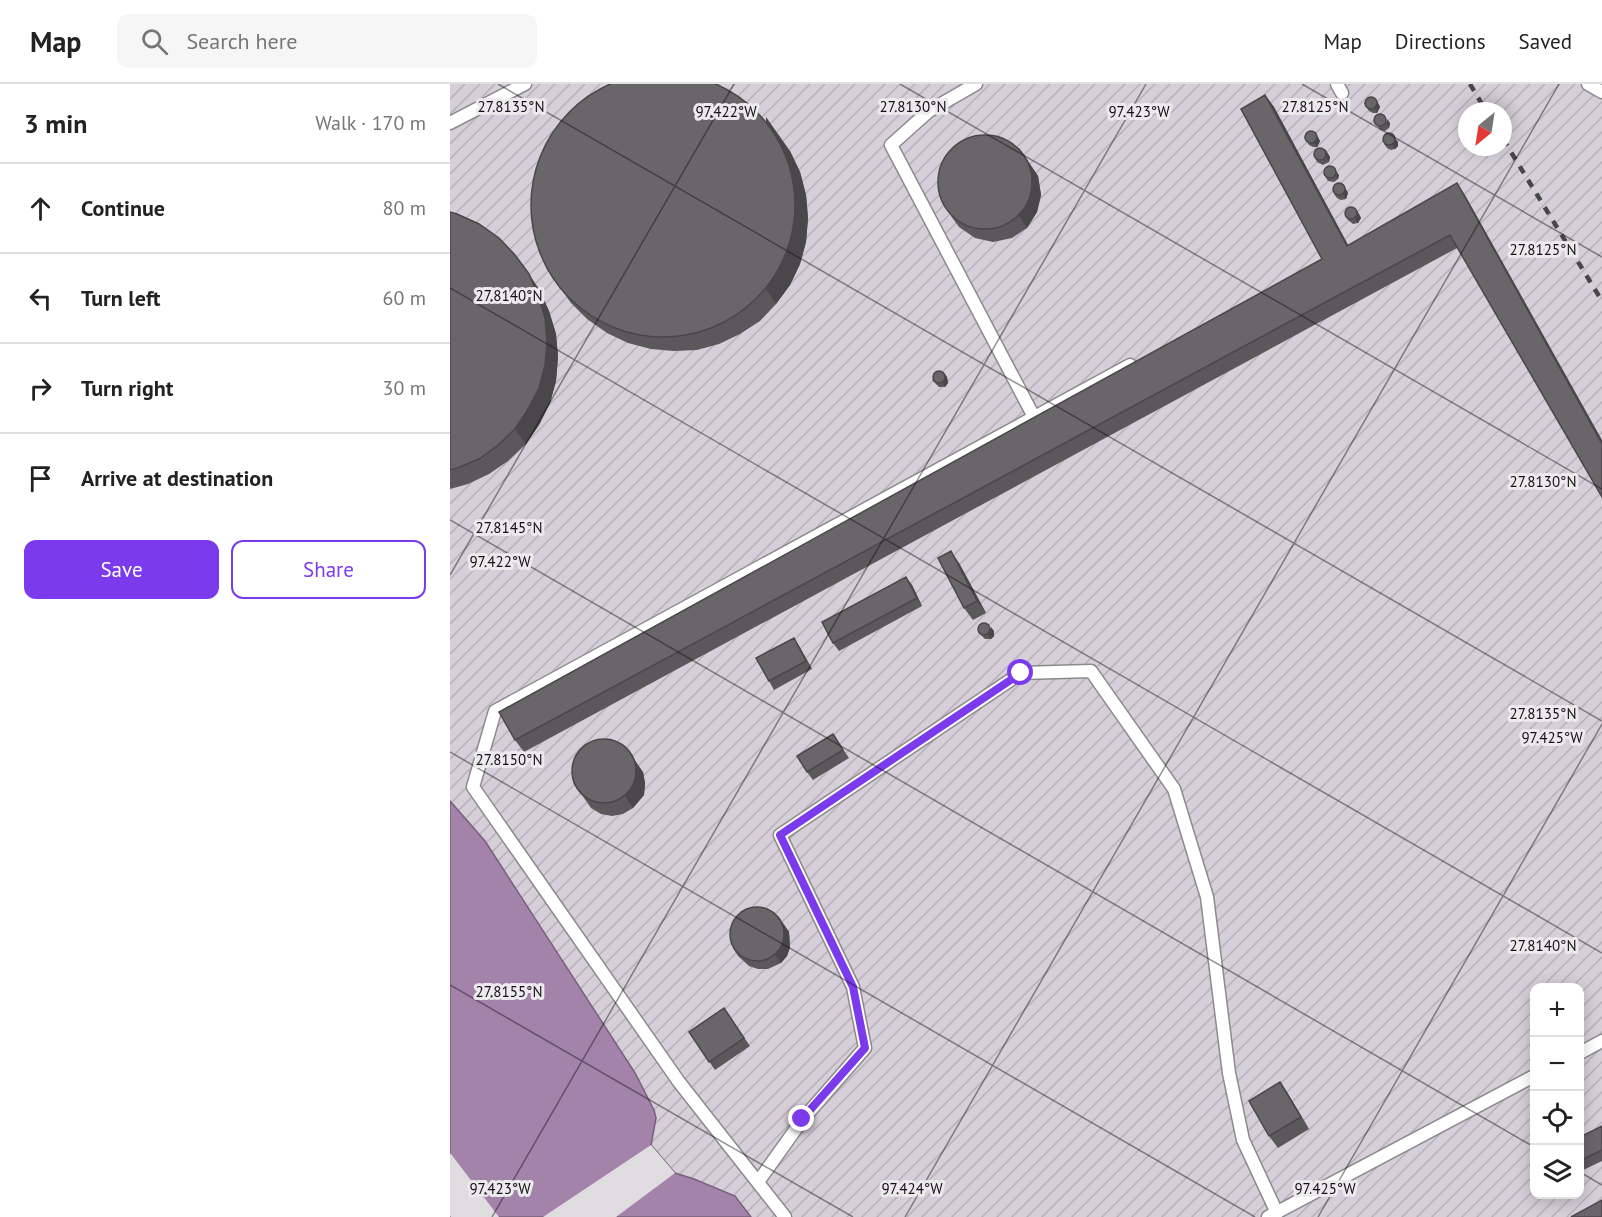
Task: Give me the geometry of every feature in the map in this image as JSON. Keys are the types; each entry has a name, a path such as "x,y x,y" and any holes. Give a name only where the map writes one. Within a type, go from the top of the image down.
{"lane":[{"path":"450,123 525,84"},
{"path":"975,84 929,111 891,145 1034,417"},
{"path":"1588,84 1602,92"},
{"path":"785,1217 679,1082 473,787 495,711 1136,362"},
{"path":"758,1182 802,1119 865,1048 853,987 780,835 1021,673 1091,671 1174,789 1207,897 1229,1073 1243,1140 1273,1215 1530,1078"},
{"path":"1584,1051 1602,1041"}],"shaded area":[{"path":"450,84 1602,84 1602,1217 751,1217 735,1196 675,1173 651,1145 656,1118 635,1073 485,841 450,801"},
{"path":"450,801 485,841 635,1073 656,1118 651,1145 675,1173 735,1196 751,1217 450,1217"}],"pier":[{"path":"651,1145 675,1173 616,1217 543,1217"},
{"path":"451,1154 499,1217 450,1217"}],"building":[{"path":"650,73 676,73 701,78 725,88 747,103 765,121 780,143 790,167 795,205 793,231 780,267 765,289 747,307 725,322 701,332 676,337 650,337 625,332 601,322 579,307 561,289 546,267 536,243 531,218 531,192 536,167 546,143 561,121 579,103 601,88 625,78"},
{"path":"1265,95 1347,246 1457,183 1602,444 1602,497 1450,235 515,740 499,712 1322,259 1241,109"},
{"path":"1373,97 1376,98 1376,108 1369,109 1366,108 1365,101 1366,98"},
{"path":"1382,114 1386,120 1382,126 1378,126 1374,118"},
{"path":"1313,131 1317,137 1313,143 1309,143 1305,135"},
{"path":"1391,133 1395,139 1391,145 1387,145 1383,137"},
{"path":"985,135 1003,138 1018,149 1029,164 1032,182 1029,200 1018,215 1003,226 985,229 967,226 952,215 941,200 938,182 941,164 952,149 967,138"},
{"path":"1322,148 1325,149 1325,159 1318,160 1315,159 1314,152 1315,149"},
{"path":"1332,166 1335,167 1335,177 1328,178 1325,177 1324,170 1325,167"},
{"path":"1341,183 1344,184 1344,194 1337,195 1334,194 1333,187 1334,184"},
{"path":"1353,207 1357,213 1353,219 1349,219 1345,211"},
{"path":"450,212 479,224 499,238 515,255 529,274 538,295 545,318 547,342 545,365 539,388 515,429 479,459 450,470"},
{"path":"941,371 944,372 944,382 937,383 934,382 933,375 934,372"},
{"path":"951,551 977,601 964,608 938,558"},
{"path":"906,577 917,598 833,643 822,622"},
{"path":"986,623 989,624 989,634 982,635 979,634 978,627 979,624"},
{"path":"794,638 806,661 769,681 756,658"},
{"path":"833,734 843,750 807,772 797,756"},
{"path":"598,739 610,739 627,748 634,759 636,771 634,783 627,794 610,803 598,803 586,798 577,789 572,777 572,765 577,753 586,744"},
{"path":"752,907 762,907 772,911 780,919 784,934 780,949 772,957 762,961 752,961 742,957 734,949 730,939 730,929 734,919 742,911"},
{"path":"724,1008 744,1038 709,1062 689,1032"},
{"path":"1280,1082 1301,1117 1269,1136 1249,1101"},
{"path":"1602,1126 1602,1150 1584,1159 1584,1145 1584,1135"},
{"path":"1602,1200 1602,1217 1571,1217"}],"railway":[{"path":"1470,84 1481,102"},
{"path":"1512,154 1602,301"}],"route":[{"path":"802,1119 865,1048 853,987 780,835 1021,673"}]}
